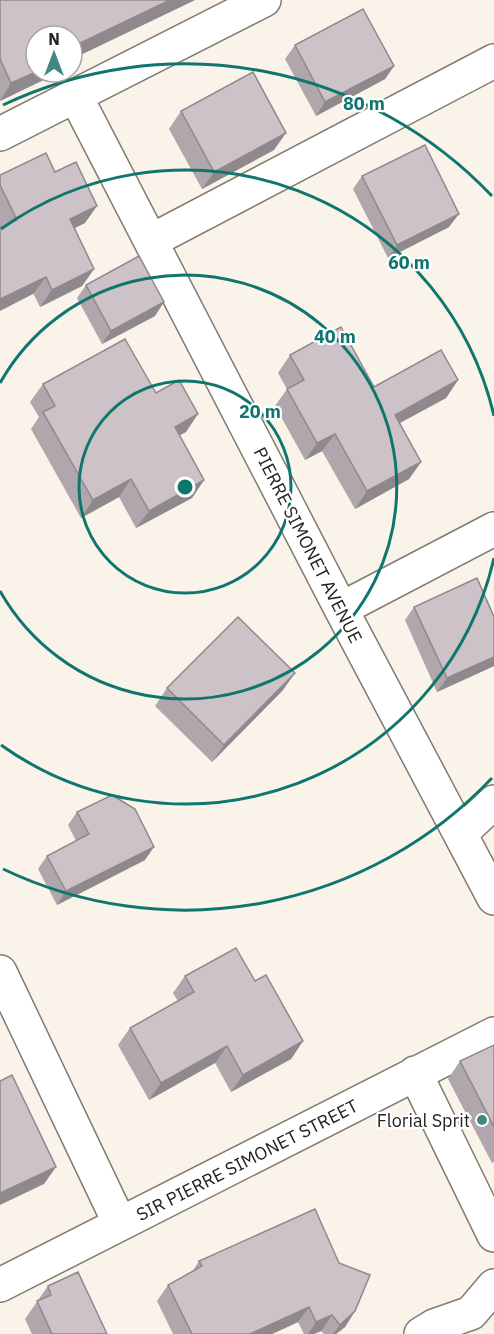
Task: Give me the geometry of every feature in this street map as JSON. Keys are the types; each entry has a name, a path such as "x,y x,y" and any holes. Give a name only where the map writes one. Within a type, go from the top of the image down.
{"street":[{"path":"0,134 264,0"},
{"path":"151,241 494,61"},
{"name":"PIERRE SIMONET AVENUE","path":"75,95 341,609 494,898"},
{"path":"341,609 494,529"},
{"path":"460,833 494,802"},
{"path":"0,972 120,1224"},
{"name":"SIR PIERRE SIMONET STREET","path":"0,1285 494,1034"},
{"path":"415,1073 494,1235"},
{"path":"421,1334 434,1326 471,1313 494,1286"}],"building":[{"path":"0,0 170,0 84,41 84,24 24,24 24,77 11,83 0,59"},
{"path":"363,9 394,66 325,102 295,45"},
{"path":"253,72 286,133 214,172 181,111"},
{"path":"425,145 459,214 397,245 362,176"},
{"path":"46,153 55,172 76,162 97,206 70,219 94,269 52,290 46,277 0,299 0,228 17,220 0,185 0,175"},
{"path":"139,256 164,302 111,331 86,285"},
{"path":"341,327 374,387 441,350 458,380 395,415 421,462 367,491 335,434 317,443 287,389 304,380 290,355"},
{"path":"125,339 156,393 179,380 198,414 175,427 204,480 149,511 131,479 93,500 43,412 55,406 43,384"},
{"path":"477,578 494,617 494,657 447,678 414,607"},
{"path":"238,617 295,673 224,745 167,688"},
{"path":"112,795 135,809 154,847 66,891 47,856 89,834 77,812"},
{"path":"236,948 255,981 266,975 303,1041 243,1075 227,1046 161,1083 130,1028 194,992 185,976"},
{"path":"494,1045 494,1127 460,1061"},
{"path":"12,1075 56,1167 0,1193 0,1081"},
{"path":"315,1209 339,1263 370,1275 355,1311 340,1325 332,1315 316,1322 309,1307 250,1334 192,1334 168,1285 202,1266 199,1261"},
{"path":"78,1272 107,1334 52,1334 37,1301 51,1295 48,1286"}],"place":[{"name":"Florial Sprit","path":"482,1120"}]}
